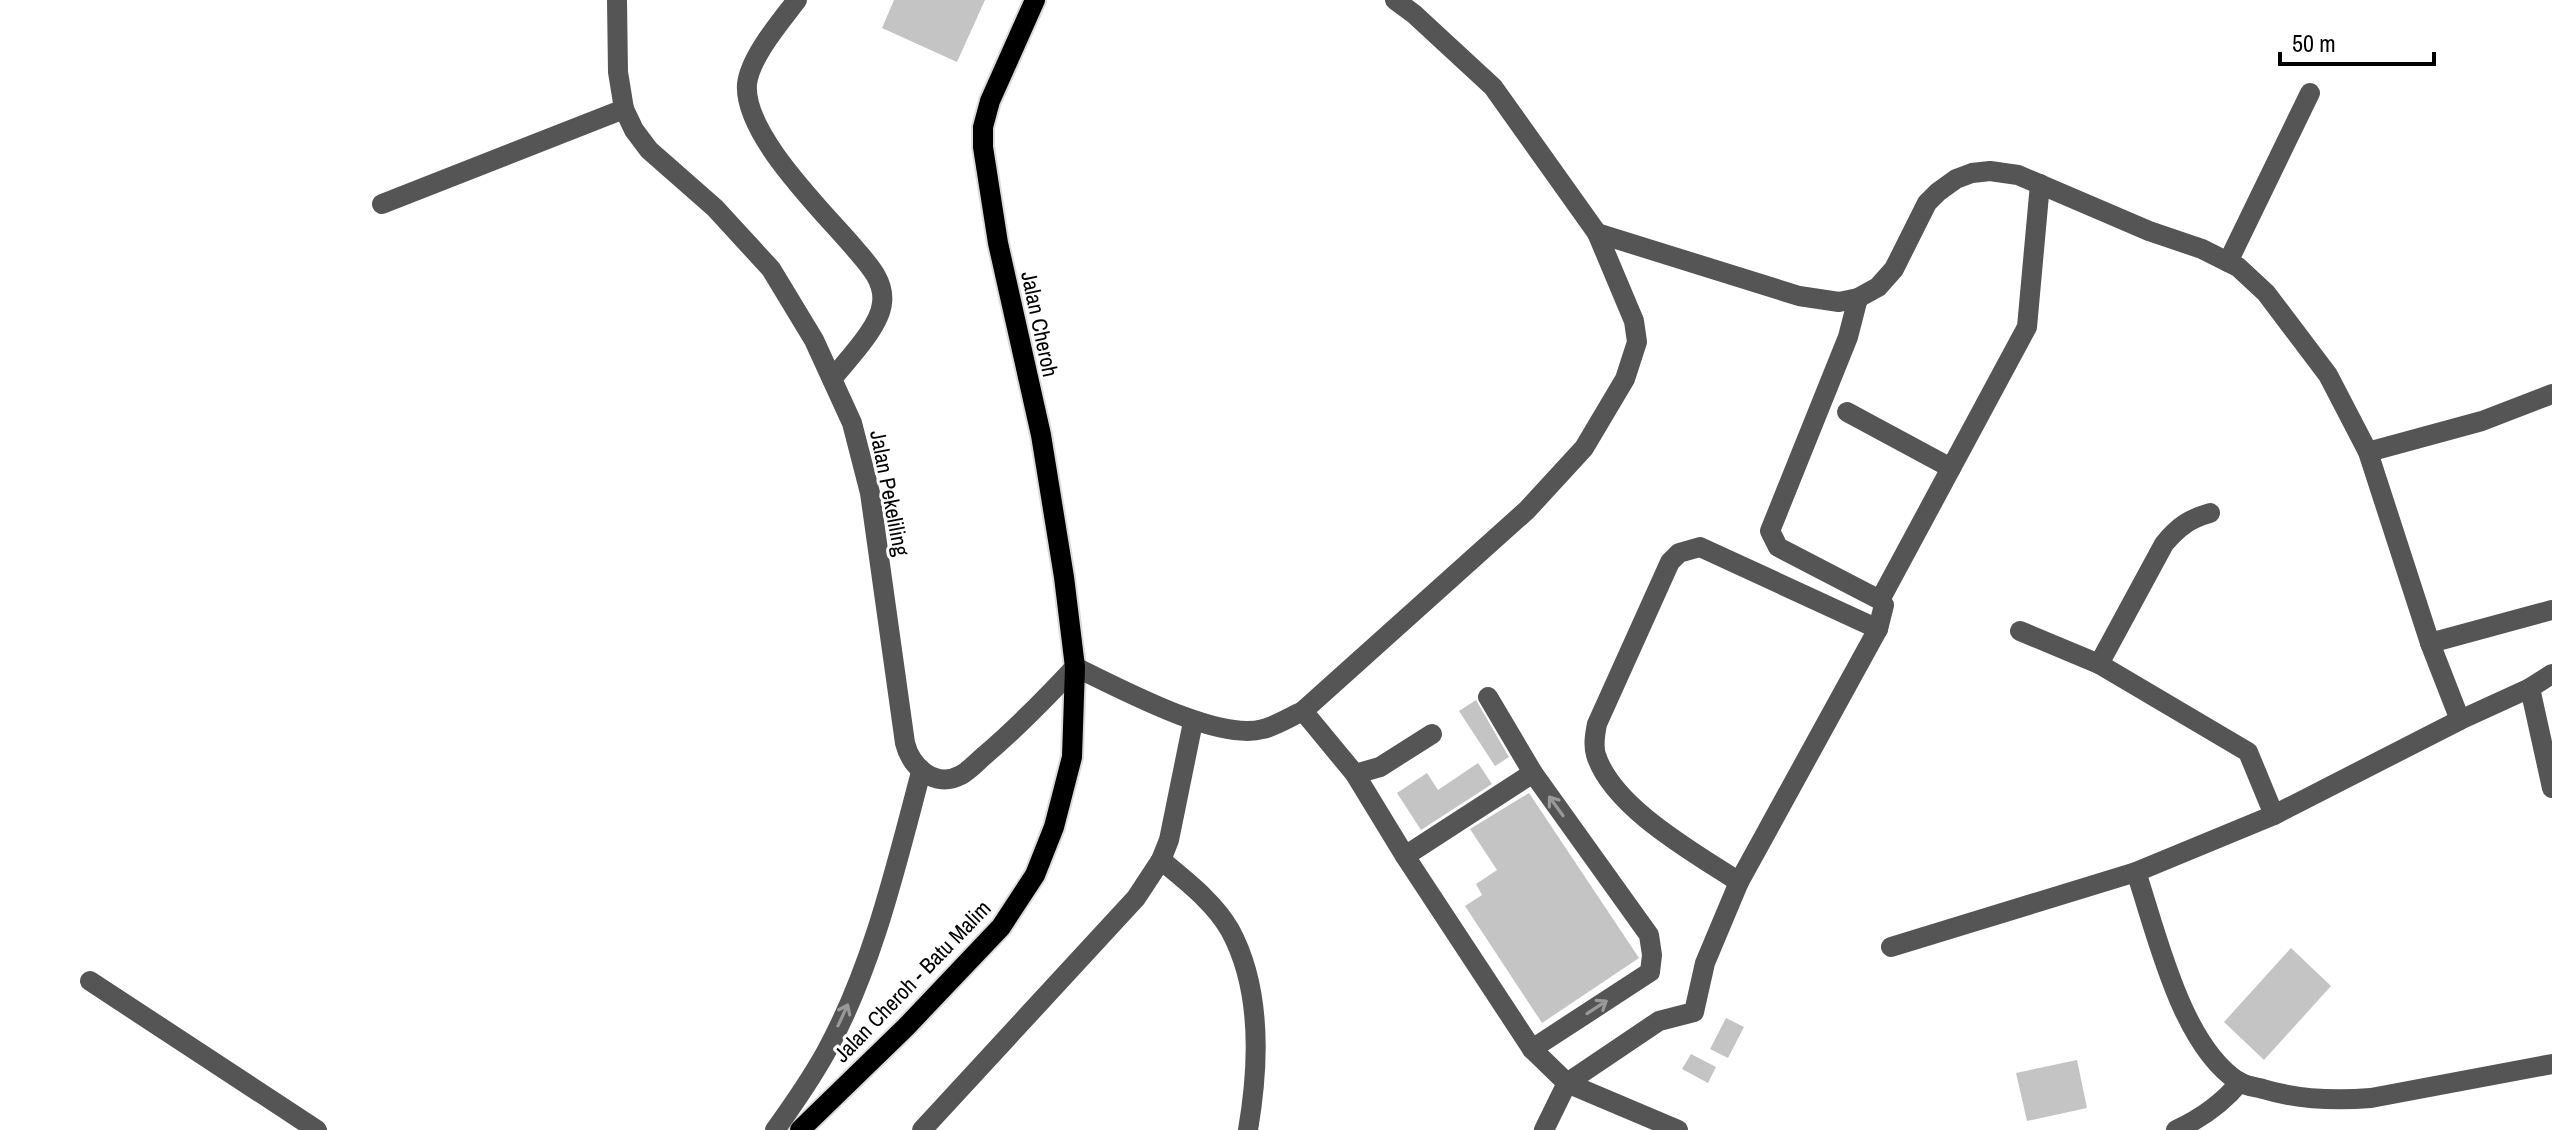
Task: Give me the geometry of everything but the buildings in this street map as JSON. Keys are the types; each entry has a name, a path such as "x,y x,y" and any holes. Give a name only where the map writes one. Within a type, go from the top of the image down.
{"main road":[{"name":"Jalan Cheroh","path":"1035,0 990,101 983,127 983,147 998,243 1041,435 1075,667"},
{"name":"Jalan Cheroh - Batu Malim","path":"800,1130 906,1027 1001,927 1035,875 1054,827 1072,757 1075,667"}],"street":[{"name":"Jalan Pekeliling","path":"617,0 618,72 624,109 634,130 649,150 715,208 771,269 814,340 852,423 870,493 905,743 909,759 921,772"},
{"path":"797,0 754,63 747,83 749,103 758,129 780,161 873,270 882,294 877,321 832,379"},
{"path":"775,1130 826,1052 853,994 879,920 921,772 943,780 961,775 1022,724 1075,667 1193,722 1248,731 1262,730 1303,711 1527,510 1584,448 1625,379 1637,342 1634,321 1597,233 1493,87 1395,0"},
{"path":"2228,262 2310,93"},
{"path":"382,204 624,109"},
{"path":"1597,233 1799,296 1824,302 1858,298 1878,287 1894,269 1927,203 1956,179 1990,171 2018,175 2149,231 2202,249 2238,267 2266,293 2328,375 2368,452 2430,643 2460,720"},
{"path":"1880,600 2027,327 2040,184"},
{"path":"1544,1130 1567,1083 1659,1021 1694,1012 1705,963 1739,882 1878,629 1884,605 1880,600 1778,547 1770,531 1848,337 1858,298"},
{"path":"2368,452 2482,421 2552,394"},
{"path":"1847,412 1951,468"},
{"path":"2099,664 2164,544 2178,527 2192,518 2210,513"},
{"path":"1739,882 1651,824 1614,785 1597,758 1594,745 1597,724 1670,562 1679,553 1700,547 1878,629"},
{"path":"2430,643 2552,610"},
{"path":"2020,631 2099,664 2248,752 2274,815"},
{"path":"1891,947 2136,872 2274,815 2460,720 2530,688 2552,674"},
{"path":"2530,688 2552,788"},
{"path":"1488,697 1533,773 1649,935 1652,955 1650,972 1532,1049"},
{"path":"1303,711 1355,774 1532,1049 1567,1083 1678,1130"},
{"path":"922,1130 1136,898 1161,860 1169,840 1193,722"},
{"path":"1355,774 1380,767 1432,734"},
{"path":"1405,856 1533,773"},
{"path":"1161,860 1202,894 1229,929 1245,966 1254,1013 1253,1094 1248,1130"},
{"path":"2136,872 2189,1022 2209,1054 2240,1082 2295,1097 2344,1100 2387,1096 2552,1064"},
{"path":"90,981 317,1130"},
{"path":"2176,1130 2199,1119 2224,1101 2240,1082"}]}
